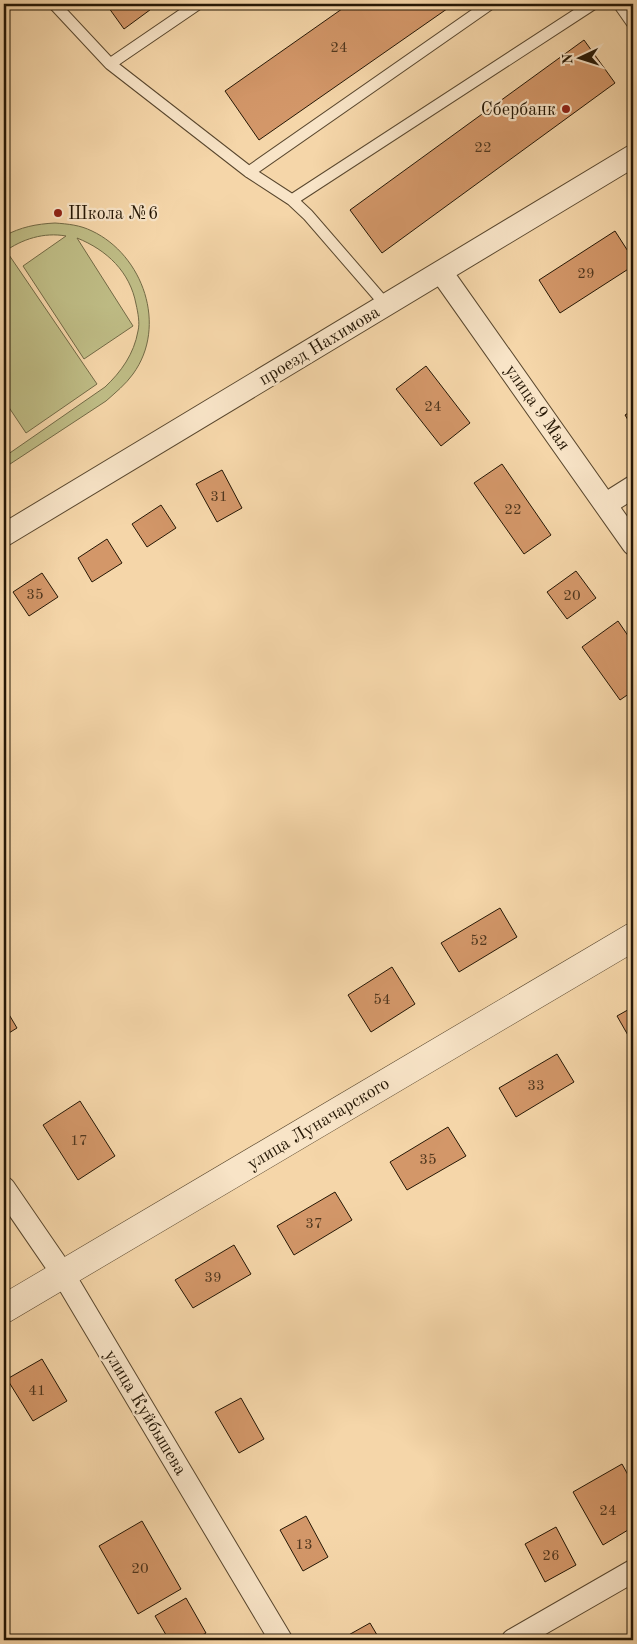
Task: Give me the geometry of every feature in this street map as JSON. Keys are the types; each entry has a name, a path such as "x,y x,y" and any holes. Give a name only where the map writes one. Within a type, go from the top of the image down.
{"street":[{"name":"проезд Нахимова","path":"4,535 633,156"},
{"name":"улица 9 Мая","path":"441,272 633,544"},
{"path":"606,504 633,487"},
{"name":"улица Луначарского","path":"4,1309 633,937"},
{"name":"улица Куйбышева","path":"4,1188 63,1274 281,1640"},
{"path":"513,1640 633,1571"}],"lane":[{"path":"54,4 110,64 249,172 292,200 308,215 386,305"},
{"path":"110,64 198,4"},
{"path":"249,172 490,4"},
{"path":"292,200 593,4"},
{"path":"622,4 633,24"}],"shaded area":[{"path":"55,223 69,224 92,231 110,242 125,257 137,274 145,294 149,314 149,335 143,355 133,374 117,392 4,468 4,457 111,381 130,355 138,331 139,321 133,292 123,272 98,249 77,238 133,326 84,359 23,266 66,236 41,236 18,243 4,252 4,236 29,226"},
{"path":"7,252 97,384 26,433 4,400 4,254"}],"building":[{"path":"106,4 158,4 124,29"},
{"path":"349,4 454,4 259,140 225,91"},
{"path":"584,40 615,83 382,253 350,210"},
{"path":"615,231 633,259 633,266 560,313 539,280"},
{"path":"426,366 470,423 441,446 396,389"},
{"path":"633,410 633,428 625,415"},
{"path":"502,464 551,535 524,554 474,483"},
{"path":"222,470 242,508 217,522 196,484"},
{"path":"161,505 176,528 147,547 132,524"},
{"path":"107,539 122,563 92,582 78,558"},
{"path":"576,571 596,598 567,619 547,592"},
{"path":"42,573 58,597 29,616 13,592"},
{"path":"618,621 633,643 633,691 620,700 582,647"},
{"path":"500,908 517,937 459,972 441,943"},
{"path":"392,967 415,1004 371,1032 348,995"},
{"path":"4,1006 17,1028 4,1036"},
{"path":"633,1007 633,1044 617,1016"},
{"path":"557,1054 574,1082 516,1117 499,1088"},
{"path":"80,1101 115,1156 78,1180 43,1125"},
{"path":"448,1127 466,1156 407,1190 390,1162"},
{"path":"335,1192 352,1220 294,1255 277,1226"},
{"path":"234,1245 251,1274 193,1308 175,1280"},
{"path":"42,1359 67,1401 33,1421 7,1379"},
{"path":"241,1398 264,1439 239,1453 215,1412"},
{"path":"622,1464 633,1484 633,1527 603,1545 573,1492"},
{"path":"306,1516 328,1557 303,1571 280,1530"},
{"path":"142,1521 181,1589 138,1614 99,1546"},
{"path":"556,1527 576,1565 545,1582 525,1544"},
{"path":"186,1598 206,1633 193,1640 169,1640 155,1616"},
{"path":"370,1623 380,1640 347,1640 345,1637"},
{"path":"594,1636 596,1640 585,1640"}],"place":[{"name":"Сбербанк","path":"566,109"},
{"name":"Школа №6","path":"58,213"}]}
